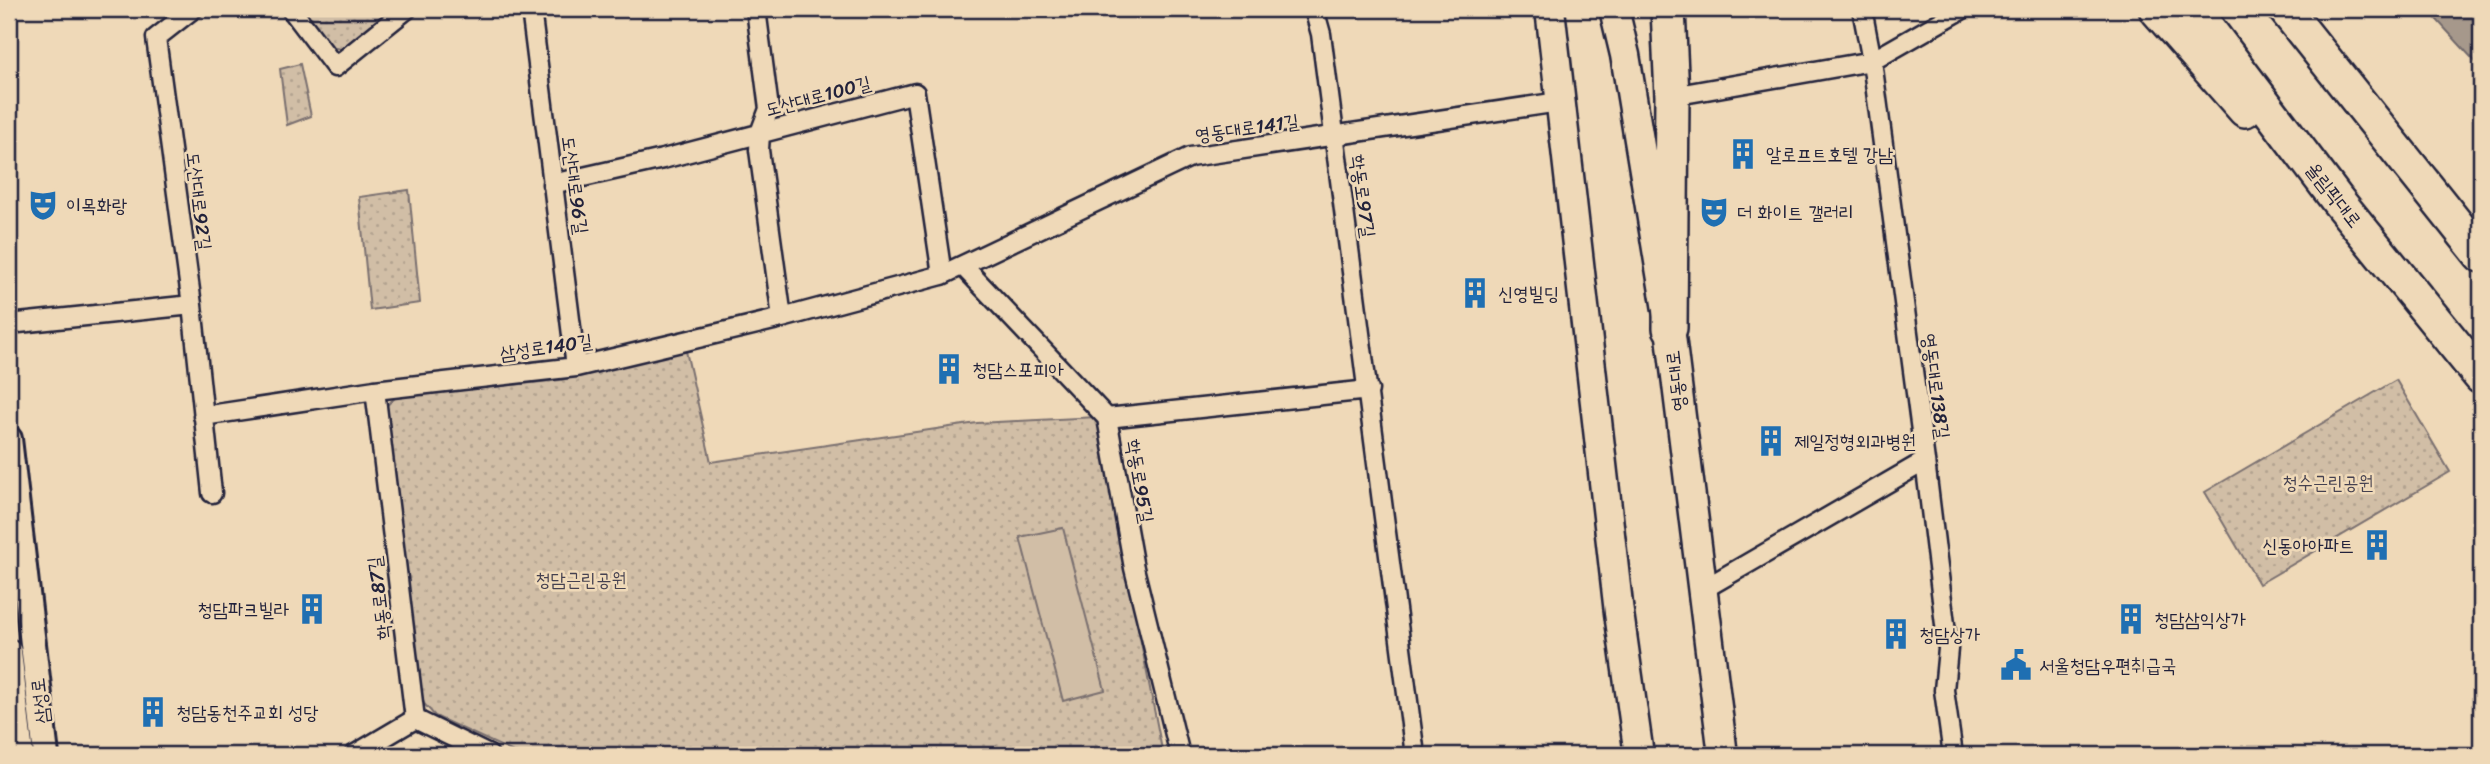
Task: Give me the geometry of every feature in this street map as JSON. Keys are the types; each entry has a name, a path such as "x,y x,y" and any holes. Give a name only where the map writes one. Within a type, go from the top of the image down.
{"highway":[{"path":"1668,9 1672,96 1670,328"},
{"path":"2156,9 2414,295"},
{"name":"올림픽대로","path":"2193,9 2337,201 2481,376"},
{"path":"2285,9 2481,255"},
{"path":"2305,9 2346,85"}],"main road":[{"path":"1529,9 1559,97"},
{"path":"1550,9 1619,613 1639,755"},
{"name":"영동대로","path":"1614,9 1625,55 1670,328 1723,755"},
{"name":"삼성로","path":"9,439 46,755"},
{"name":"삼성로","path":"9,652 20,755"}],"street":[{"name":"도산대로92길","path":"193,9 156,38 204,416"},
{"path":"291,9 335,67 407,9"},
{"name":"도산대로96길","path":"531,9 576,367"},
{"path":"756,9 769,109 760,133 765,209 782,318"},
{"name":"학동로97길","path":"1314,9 1321,34 1415,755"},
{"name":"영동대로138길","path":"1702,590 1925,461 1872,61 1862,9"},
{"path":"1672,96 1872,61 1963,9"},
{"name":"도산대로100길","path":"552,184 915,93 943,275"},
{"name":"영동대로141길","path":"962,266 1190,157 1334,138 1559,97"},
{"name":"삼성로140길","path":"204,416 375,390 576,367 782,318 943,275 962,266"},
{"name":"학동로95길","path":"962,266 1107,418 1134,568 1180,755"},
{"path":"9,324 192,305"},
{"name":"학동로87길","path":"375,390 415,719"},
{"path":"1107,418 1368,390"},
{"path":"204,416 212,493"},
{"path":"1925,461 1948,649 1944,690 1953,755"},
{"path":"354,755 415,719 488,755"}],"green space":[{"path":"300,9 392,9 341,49 330,47"},
{"path":"300,64 311,116 287,125 280,69"},
{"path":"409,190 420,303 370,310 359,197"},
{"name":"청담근린공원","path":"686,351 711,462 977,423 1097,417 1163,755 520,755 435,716 418,697 385,407 396,397 560,380"},
{"name":"청수근린공원","path":"2396,380 2450,472 2259,584 2205,492"},
{"path":"1063,528 1105,690 1063,701 1020,537"}],"shaded area":[{"path":"2427,9 2481,9 2481,68"}],"place":[{"name":"알로프트호텔 강남","path":"1743,154"},
{"name":"이목화랑","path":"43,205"},
{"name":"더 화이트 갤러리","path":"1714,212"},
{"name":"신영빌딩","path":"1475,293"},
{"name":"청담스포피아","path":"949,369"},
{"name":"제일정형외과병원","path":"1771,441"},
{"name":"신동아아파트","path":"2377,545"},
{"name":"청담파크빌라","path":"312,609"},
{"name":"청담삼익상가","path":"2131,619"},
{"name":"청담상가","path":"1896,634"},
{"name":"서울청담우편취급국","path":"2016,665"},
{"name":"청담동천주교회 성당","path":"153,712"}]}
